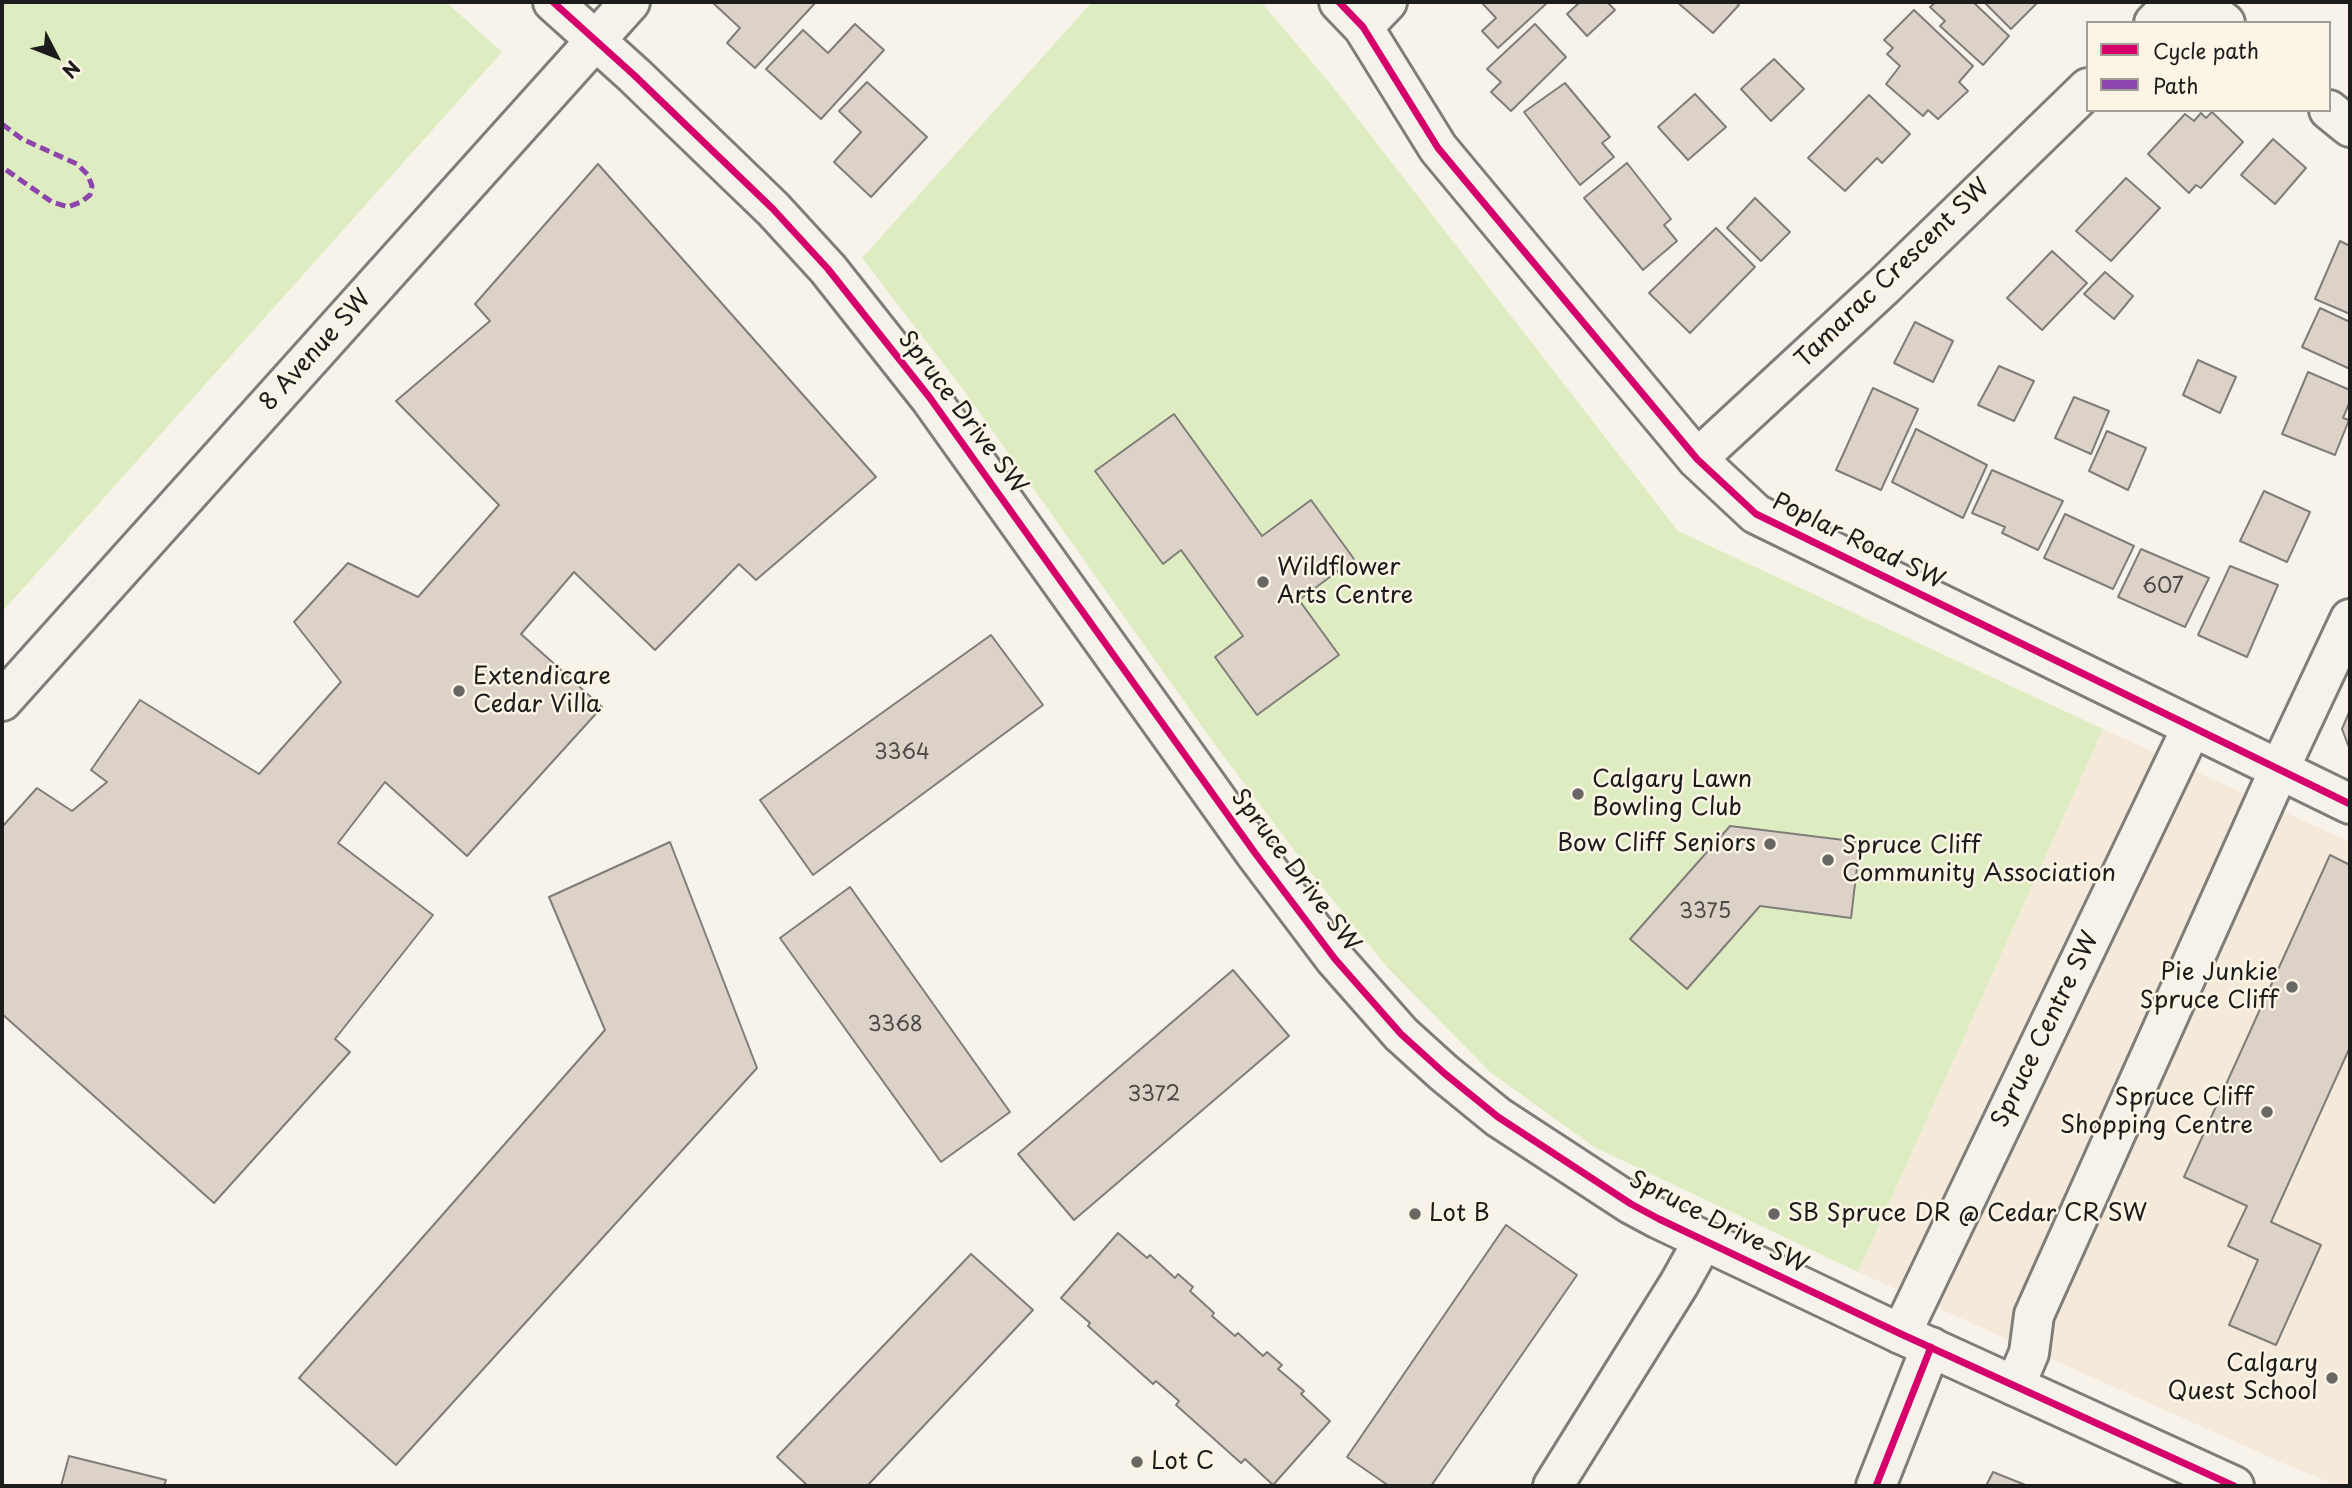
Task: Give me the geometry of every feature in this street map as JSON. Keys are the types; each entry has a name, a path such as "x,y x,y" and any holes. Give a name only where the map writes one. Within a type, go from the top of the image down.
{"street":[{"name":"Spruce Drive SW","path":"553,2 773,209 828,269 930,398 1255,853 1335,959 1401,1034 1444,1073 1498,1117 1631,1204 1703,1241 1916,1341 2234,1486"},
{"name":"8 Avenue SW","path":"2,701 630,2"},
{"path":"2156,21 2205,6 2223,21"},
{"name":"Poplar Road SW","path":"1363,10 1438,148 1697,459 1756,514 2350,804"},
{"name":"Tamarac Crescent SW","path":"1697,459 1883,287 2086,90"},
{"path":"2331,112 2350,127"},
{"path":"2015,1386 2029,1353 2034,1315 2350,619"},
{"name":"Spruce Centre SW","path":"1876,1486 1916,1341 2192,727"},
{"path":"1553,1486 1703,1241"}],"shaded area":[{"path":"2103,729 2350,842 2350,1486 2338,1486 2276,1460 1858,1272"}],"green space":[{"path":"2,2 446,2 502,52 2,612"},
{"path":"1092,2 1261,2 1333,87 1678,531 2103,729 1858,1272 1594,1147 1490,1072 1387,967 1315,878 1210,738 965,392 862,258"}],"building":[{"path":"712,2 816,2 755,68 727,43 740,28"},
{"path":"1548,2 1498,48 1482,31 1496,18 1483,4"},
{"path":"1580,2 1607,2 1615,10 1587,36 1567,14"},
{"path":"1677,2 1736,2 1739,5 1713,33"},
{"path":"1936,2 1973,2 2009,36 1983,65 1940,26 1945,21 1930,7"},
{"path":"1984,2 2038,2 2011,29"},
{"path":"1914,10 1973,66 1959,82 1968,91 1938,119 1928,110 1923,116 1886,84 1900,66 1887,54 1893,48 1884,40"},
{"path":"855,24 884,50 821,119 766,69 803,30 828,53"},
{"path":"1535,24 1566,57 1511,111 1491,92 1501,82 1487,69"},
{"path":"1774,59 1804,89 1771,121 1741,89"},
{"path":"867,82 927,137 871,197 834,162 861,132 839,111"},
{"path":"1565,83 1610,137 1602,143 1614,157 1580,185 1524,112"},
{"path":"1695,94 1726,127 1688,160 1658,127"},
{"path":"1869,95 1910,134 1882,163 1877,158 1845,191 1808,158"},
{"path":"2212,112 2243,142 2201,188 2196,185 2189,193 2148,154 2185,114 2194,121 2201,113 2206,118"},
{"path":"2273,139 2306,168 2275,204 2241,175"},
{"path":"1627,163 1671,219 1664,225 1677,241 1643,270 1584,198"},
{"name":"Extendicare Cedar Villa","path":"598,164 876,477 756,580 739,564 655,650 574,572 521,634 602,707 467,856 385,782 338,843 433,915 335,1039 350,1052 214,1203 2,1014 2,827 37,788 72,811 107,782 91,770 140,700 259,774 341,682 294,622 348,563 418,597 499,505 396,401 490,321 475,304"},
{"path":"2126,178 2160,208 2111,261 2076,231"},
{"path":"1755,198 1790,232 1761,261 1727,228"},
{"path":"1716,228 1755,267 1690,333 1649,293"},
{"path":"2340,241 2350,246 2350,314 2315,299"},
{"path":"2052,251 2087,283 2042,330 2007,298"},
{"path":"2105,272 2133,296 2114,319 2084,294"},
{"path":"2320,308 2350,322 2350,369 2302,347"},
{"path":"1915,322 1953,341 1933,382 1894,363"},
{"path":"2198,360 2236,377 2220,413 2183,395"},
{"path":"1999,366 2034,381 2014,421 1978,405"},
{"path":"2308,372 2350,390 2350,401 2343,418 2349,420 2335,455 2282,434"},
{"path":"1873,388 1918,409 1881,490 1836,470"},
{"path":"2074,397 2109,411 2091,454 2055,438"},
{"name":"Wildflower Arts Centre","path":"1174,414 1262,536 1311,500 1354,559 1299,600 1339,655 1257,715 1215,657 1243,636 1181,550 1163,564 1095,471"},
{"path":"1916,429 1987,465 1963,518 1892,482"},
{"path":"2107,431 2146,448 2128,490 2089,471"},
{"path":"1992,470 2063,501 2038,550 2002,533 2005,527 1972,513"},
{"path":"2264,491 2310,512 2287,562 2240,541"},
{"path":"2065,514 2134,546 2113,589 2044,558"},
{"path":"2141,549 2209,578 2185,627 2118,597"},
{"path":"2230,566 2278,585 2247,657 2198,635"},
{"path":"991,635 1043,705 813,875 760,800"},
{"path":"2350,710 2350,750 2342,729"},
{"path":"1730,826 1860,842 1851,918 1760,906 1687,989 1630,939"},
{"path":"670,842 757,1068 396,1465 299,1378 605,1030 549,897"},
{"name":"Spruce Cliff Shopping Centre","path":"2330,855 2350,865 2350,1047 2271,1222 2321,1245 2276,1345 2229,1325 2258,1260 2228,1246 2247,1206 2184,1177"},
{"path":"850,887 1010,1112 941,1162 780,938"},
{"path":"1233,970 1289,1036 1074,1220 1018,1154"},
{"path":"1506,1225 1577,1275 1431,1486 1389,1486 1347,1457"},
{"path":"1118,1233 1147,1258 1150,1255 1175,1278 1178,1274 1193,1287 1190,1291 1214,1313 1212,1316 1235,1336 1238,1333 1263,1356 1267,1352 1282,1365 1278,1369 1304,1391 1301,1394 1330,1421 1273,1485 1245,1459 1241,1463 1176,1405 1179,1401 1156,1381 1153,1384 1061,1298"},
{"path":"971,1254 1033,1310 867,1486 808,1486 777,1457"},
{"path":"69,1456 166,1480 164,1486 61,1486"},
{"path":"1993,1472 2028,1486 1986,1486"}],"marked path":[{"path":"2,124 22,139 77,164 88,175 92,186 90,195 68,207 52,202 2,167"}],"cycle path":[{"path":"553,2 634,75 773,209 828,269 930,398 1255,853 1335,959 1401,1034 1444,1073 1498,1117 1631,1204 1659,1219 1901,1334 2234,1486"},
{"path":"1339,2 1363,27 1438,148 1697,459 1756,514 2350,804"},
{"path":"1876,1486 1931,1347"}],"place":[{"name":"Wildflower Arts Centre","path":"1263,582"},
{"name":"Extendicare Cedar Villa","path":"459,691"},
{"name":"Calgary Lawn Bowling Club","path":"1578,794"},
{"name":"Bow Cliff Seniors","path":"1770,844"},
{"name":"Spruce Cliff Community Association","path":"1828,860"},
{"name":"Pie Junkie Spruce Cliff","path":"2292,987"},
{"name":"Spruce Cliff Shopping Centre","path":"2267,1112"},
{"name":"Lot B","path":"1415,1214"},
{"name":"SB Spruce DR @ Cedar CR SW","path":"1774,1214"},
{"name":"Calgary Quest School","path":"2332,1378"},
{"name":"Lot C","path":"1137,1462"}]}
